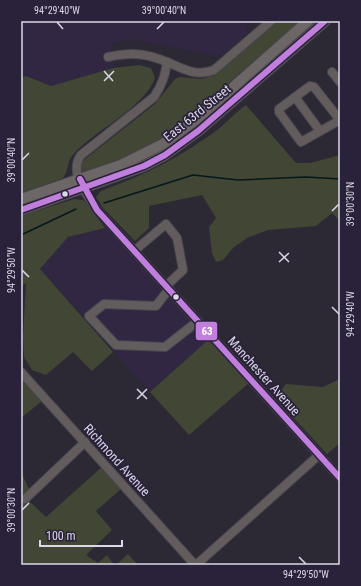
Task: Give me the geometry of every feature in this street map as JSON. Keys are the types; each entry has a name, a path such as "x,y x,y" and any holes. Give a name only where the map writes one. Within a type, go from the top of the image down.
{"main road":[{"name":"East 63rd Street","path":"21,210 143,156 179,133 308,21"},
{"name":"East 63rd Street","path":"21,199 144,166 182,144 325,21"}],"street":[{"path":"108,57 126,53 138,53 152,56 196,74 205,73 214,70 271,21"},
{"path":"81,184 75,169 76,162 81,155 154,97 161,87 167,62"},
{"path":"332,72 340,82"},
{"path":"312,86 340,120 301,142 279,112 282,107 295,97 312,86"},
{"path":"295,97 320,131"},
{"name":"Manchester Avenue","path":"81,184 98,210 134,251 340,478"},
{"path":"134,251 166,224 177,238 183,270 167,288 156,306 104,304 89,316 116,345 165,347 198,321"},
{"name":"Richmond Avenue","path":"21,372 196,565"},
{"path":"25,499 85,442"},
{"path":"196,565 319,455"}],"shaded area":[{"path":"21,21 244,21 247,33 225,54 217,56 130,39 112,43 113,68 51,86 26,76 21,78"},
{"path":"105,228 208,340 150,392 40,269 68,237"}],"green space":[{"path":"278,21 300,21 186,120 160,139 131,155 84,172 81,171 81,164 85,159 155,104 175,79 180,77 201,79 215,75"},
{"path":"139,65 151,68 155,78 149,89 140,100 81,147 72,156 63,178 21,193 21,78 26,76 51,86 113,68"},
{"path":"246,105 296,163 310,163 340,155 340,221 332,213 316,226 268,230 249,237 234,247 223,260 216,262 212,253 209,227 216,218 202,195 149,206 149,228 135,241 103,208 96,197 101,191 145,173 186,151 217,130"},
{"path":"74,199 83,200 105,228 68,237 40,269 113,352 92,371 73,352 46,375 32,370 24,357 23,337 26,283 21,286 21,216"},
{"path":"208,340 249,383 189,435 150,392"},
{"path":"21,378 42,401 21,418"},
{"path":"340,379 340,443 327,454 279,402 279,393 286,384 323,387"},
{"path":"103,466 121,489 96,511 112,530 86,555 98,563 107,555 114,565 21,565 21,472 31,493 26,498 46,517"},
{"path":"128,554 138,565 116,565"}],"waterway":[{"path":"104,203 193,175 238,180 306,177 340,179"},
{"path":"21,235 76,209"}],"transit line":[{"name":"63","path":"21,210 144,166 165,155 198,131 325,21"},
{"name":"63","path":"80,179 97,210 340,478"}]}
